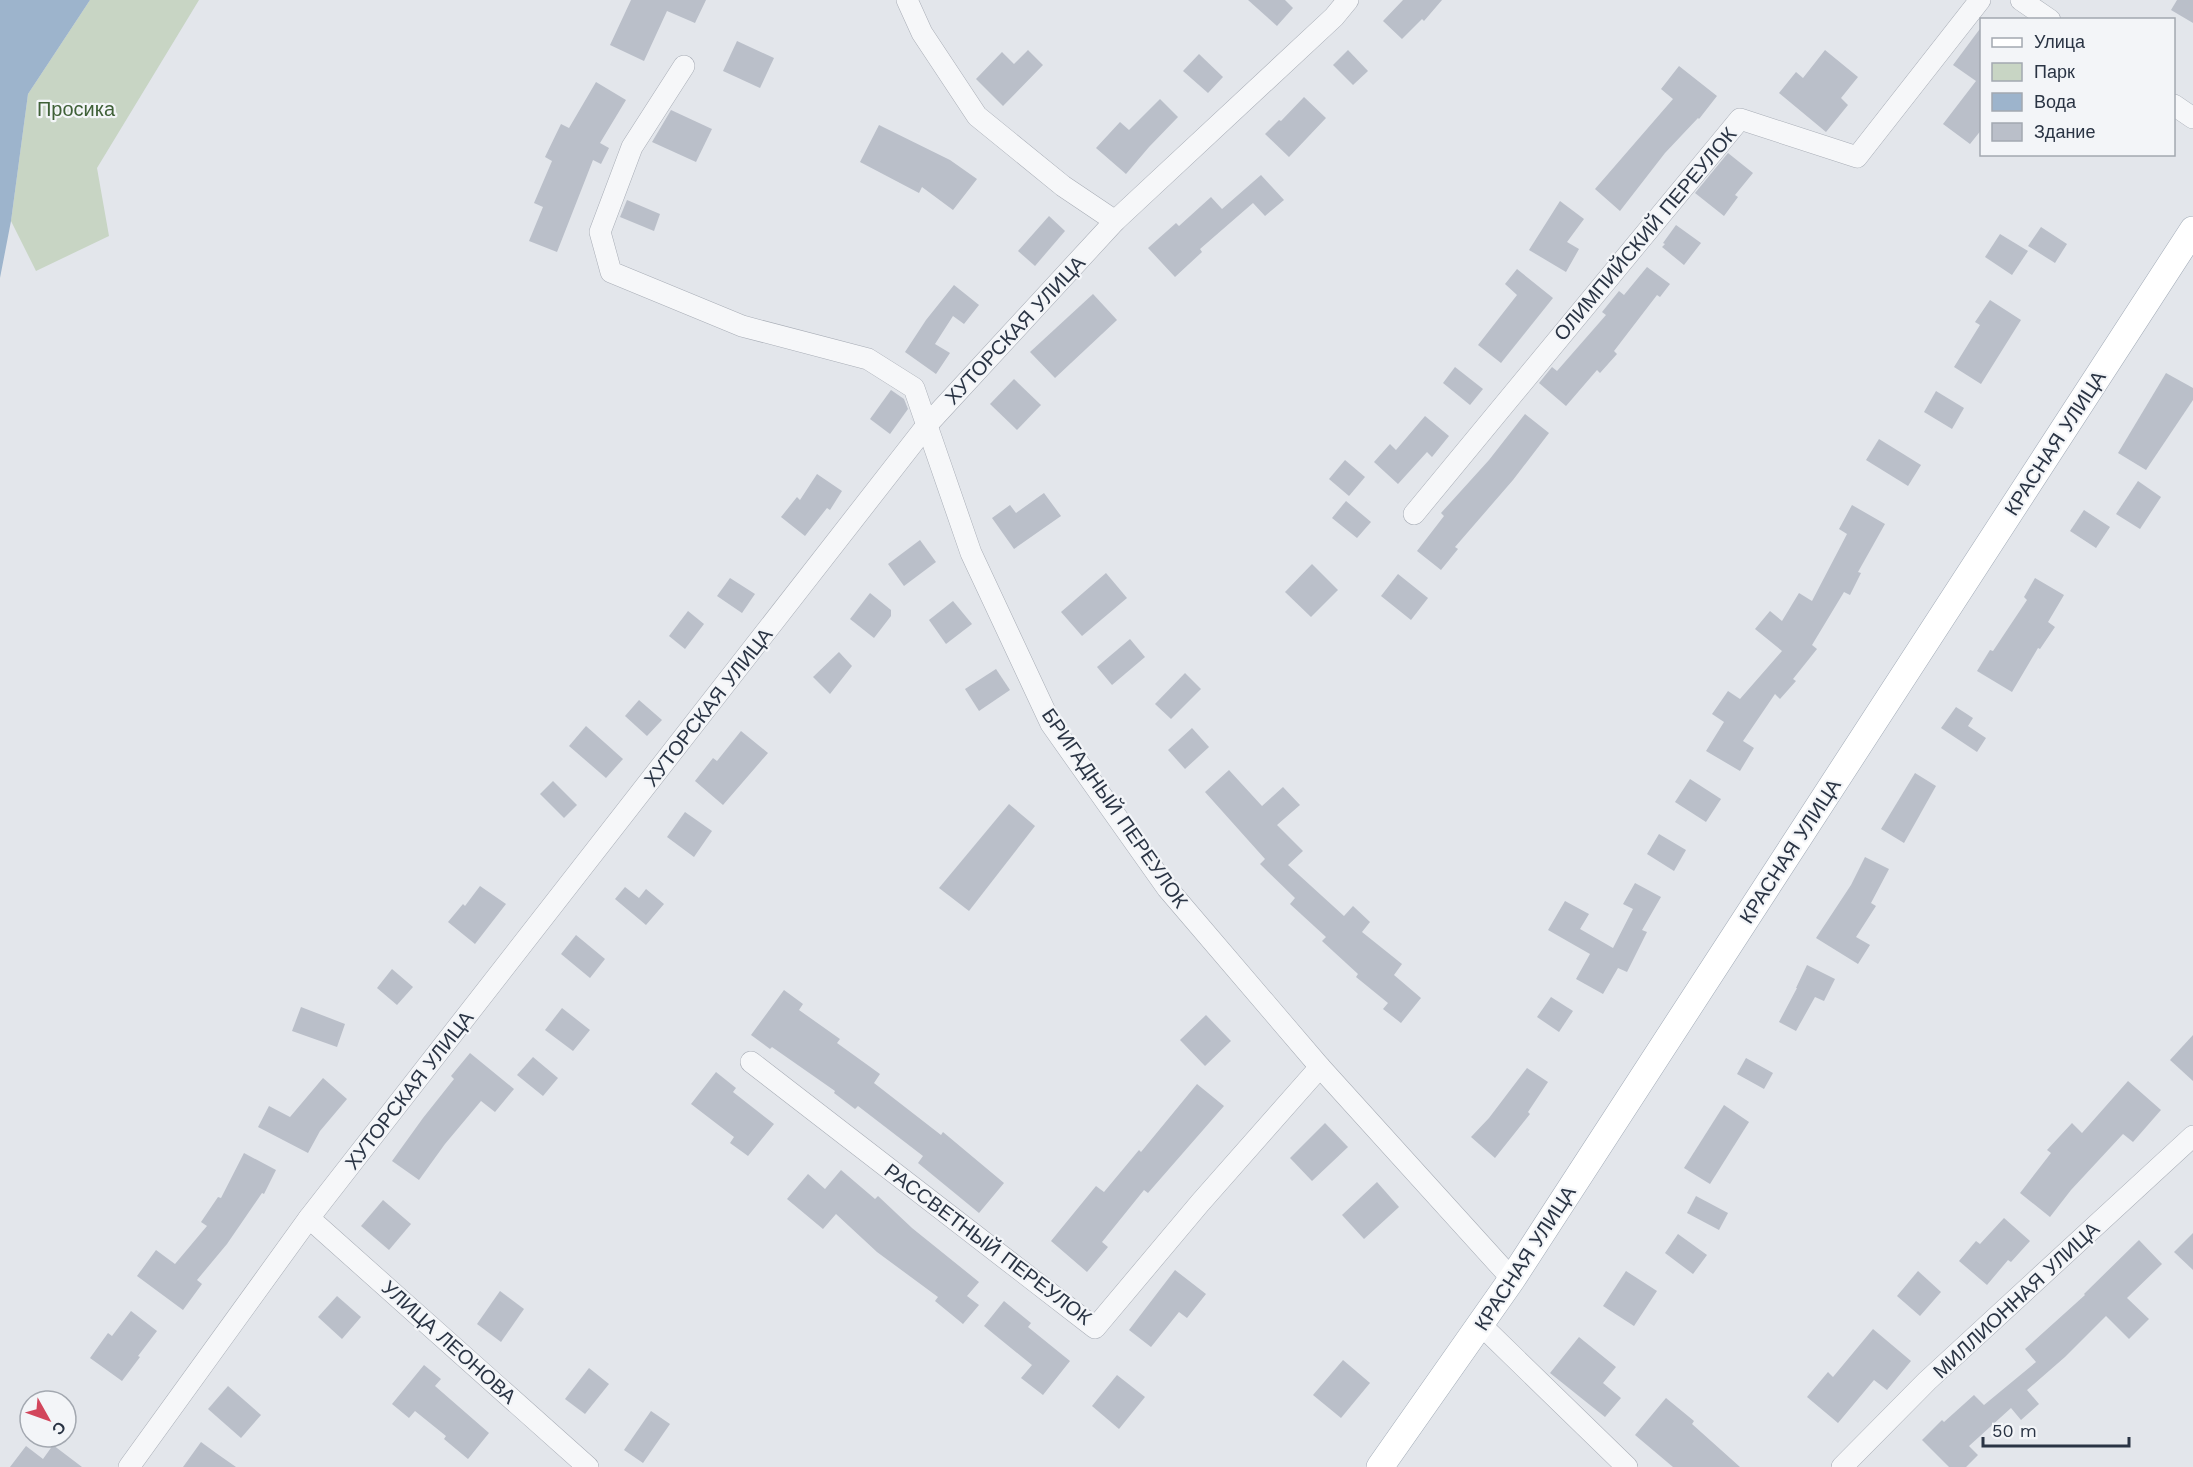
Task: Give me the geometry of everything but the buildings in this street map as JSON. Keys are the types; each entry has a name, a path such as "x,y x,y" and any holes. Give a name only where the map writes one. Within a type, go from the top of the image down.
{"main road":[{"name":"КРАСНАЯ УЛИЦА","path":"1380,1467 1512,1279 2193,230"}],"street":[{"path":"907,0 922,33 977,116 1063,186 1115,221"},
{"name":"ХУТОРСКАЯ УЛИЦА","path":"129,1467 309,1218 927,425 1115,221 1325,25 1348,0"},
{"name":"ОЛИМПИЙСКИЙ ПЕРЕУЛОК","path":"1414,514 1740,119 1857,157 1980,0"},
{"path":"2021,0 2047,18"},
{"name":"БРИГАДНЫЙ ПЕРЕУЛОК","path":"684,66 632,147 600,232 611,272 742,326 868,359 914,388 971,553 1051,724 1167,888 1320,1067 1512,1279"},
{"path":"2175,106 2193,118"},
{"name":"РАССВЕТНЫЙ ПЕРЕУЛОК","path":"751,1062 1095,1328 1200,1203 1320,1067"},
{"name":"МИЛЛИОННАЯ УЛИЦА","path":"1842,1467 1927,1382 2193,1136"},
{"name":"УЛИЦА ЛЕОНОВА","path":"309,1218 588,1467"},
{"path":"1481,1325 1628,1467"}],"green space":[{"name":"Просика","path":"90,0 199,0 97,168 109,236 36,271 11,221 28,94"}],"water":[{"path":"0,0 90,0 28,94 11,221 0,278"}]}
